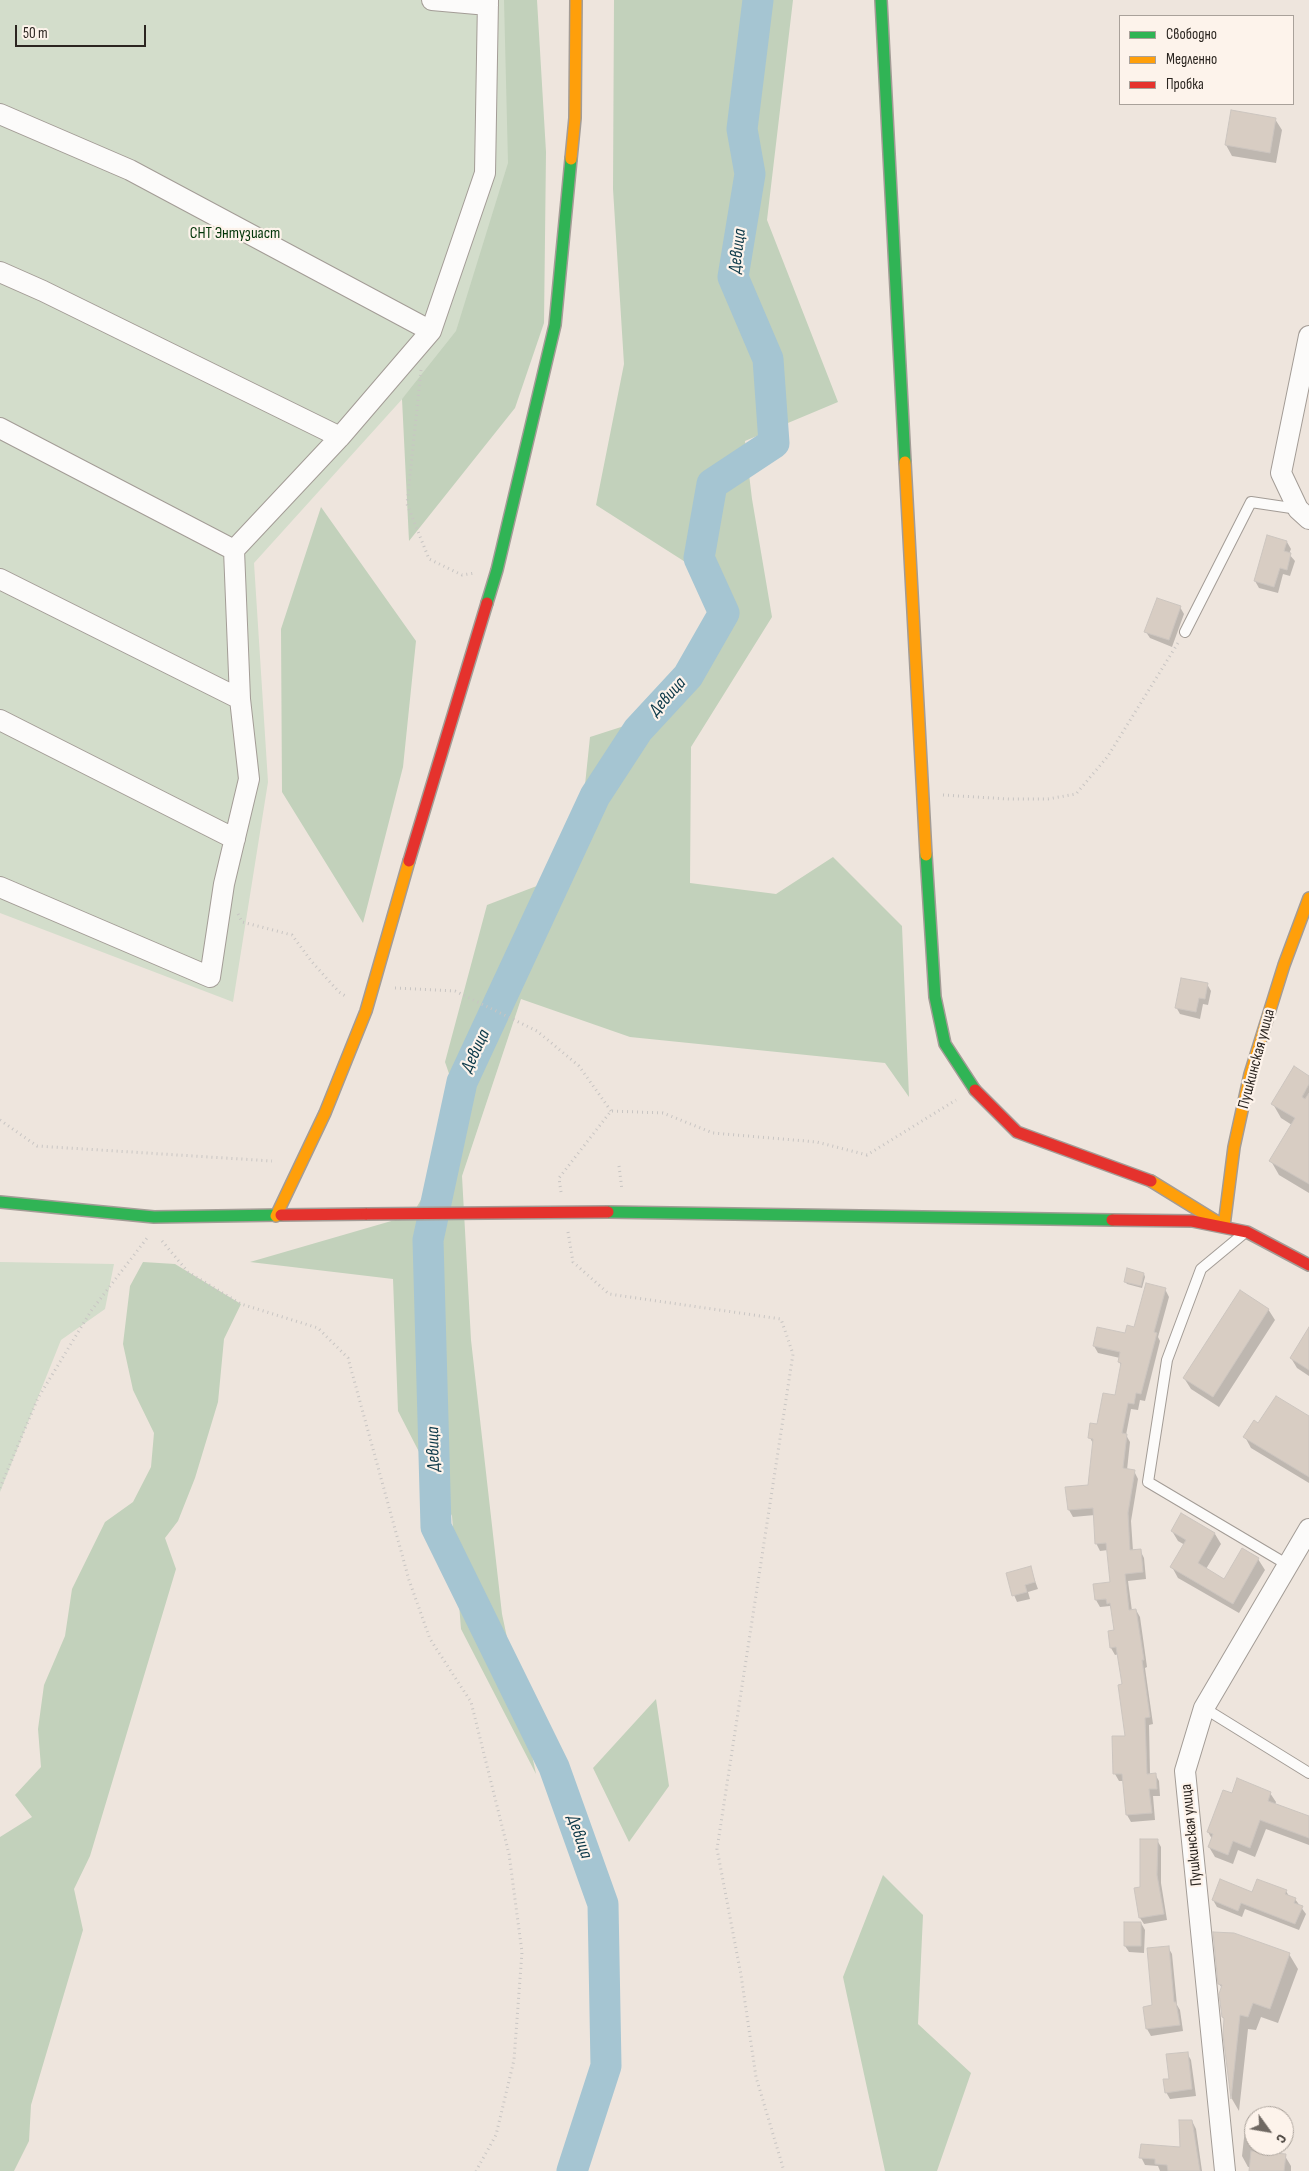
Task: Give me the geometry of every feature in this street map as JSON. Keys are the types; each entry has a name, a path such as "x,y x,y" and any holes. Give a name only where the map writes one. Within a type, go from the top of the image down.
{"street":[{"path":"0,888 210,977 224,884 249,779 240,699 234,550 340,437 431,331 485,174 488,3 432,0"},
{"path":"276,1216 325,1113 366,1011 436,769 497,570 555,324 575,118 576,0"},
{"path":"881,0 922,792 935,997 946,1044 974,1089 1017,1132 1152,1181 1224,1226"},
{"path":"0,114 130,170 431,331"},
{"path":"0,272 44,291 340,437"},
{"path":"1304,514 1281,473 1309,336"},
{"path":"0,428 234,550"},
{"path":"0,579 240,699"},
{"path":"0,720 235,839"},
{"name":"Пушкинская улица","path":"1224,1226 1234,1147 1250,1074 1284,965 1309,898"},
{"path":"0,1202 154,1216 608,1212 1192,1221 1247,1232 1309,1265"},
{"name":"Пушкинская улица","path":"1226,2171 1185,1771 1204,1708 1309,1529"}],"lane":[{"path":"1185,632 1251,502 1304,514"},
{"path":"1247,1232 1201,1269 1167,1360 1148,1482 1288,1565"},
{"path":"1204,1708 1309,1773"}],"path":[{"path":"422,361 406,504 429,560 462,575 497,570"},
{"path":"922,792 957,797 1009,799 1048,799 1076,794 1108,756 1185,632"},
{"path":"224,884 242,922 292,935 312,962 339,992 366,1011"},
{"path":"391,988 455,991 538,1031 579,1066 610,1111"},
{"path":"817,1142 867,1155 974,1089"},
{"path":"0,1120 37,1146 272,1161"},
{"path":"619,1166 623,1197"},
{"path":"0,1488 38,1398 91,1311 148,1237"},
{"path":"162,1241 188,1272 241,1304 318,1328 348,1358 409,1580 430,1639 471,1702 509,1854 522,1952 514,2060 496,2135 476,2171"},
{"path":"784,2171 756,2077 742,1975 717,1848 793,1354"}],"green space":[{"name":"СНТ Энтузиаст","path":"0,0 505,0 513,168 461,334 254,563 268,782 233,1002 0,913"},
{"path":"504,0 537,0 546,152 544,323 515,408 409,541 402,399 456,331 508,163"},
{"path":"614,0 793,0 767,220 838,402 745,441 752,499 772,617 691,747 690,883 776,894 833,857 902,926 909,1097 885,1063 630,1037 521,999 462,1176 471,1340 502,1614 536,1774 461,1629 452,1516 398,1411 393,1279 250,1262 412,1215 466,1123 445,1062 487,905 576,871 590,737 677,709 726,588 596,505 624,364 613,189"},
{"path":"321,507 416,641 403,767 363,923 282,792 281,629"},
{"path":"0,1262 114,1264 105,1309 61,1340 0,1492"},
{"path":"143,1262 175,1264 241,1304 224,1339 218,1402 195,1478 178,1521 165,1538 176,1569 90,1856 74,1889 83,1930 31,2105 29,2141 14,2171 0,2171 0,1837 32,1817 15,1795 41,1767 38,1729 44,1685 65,1636 72,1589 105,1522 133,1502 151,1467 154,1433 133,1390 123,1344 130,1286"},
{"path":"656,1699 669,1786 629,1842 593,1768"},
{"path":"883,1875 923,1915 918,2024 971,2073 937,2171 885,2171 843,1977"}],"building":[{"path":"1231,110 1276,118 1270,153 1225,145"},
{"path":"1267,535 1287,541 1284,551 1291,553 1287,570 1280,568 1274,587 1254,581"},
{"path":"1157,598 1181,606 1169,640 1144,632"},
{"path":"1181,978 1208,983 1205,999 1199,998 1196,1012 1175,1008"},
{"path":"1294,1066 1309,1076 1309,1084 1302,1097 1305,1099 1309,1093 1309,1184 1269,1161 1295,1118 1271,1104"},
{"path":"1127,1268 1144,1273 1141,1286 1124,1282"},
{"path":"1146,1283 1166,1288 1154,1332 1157,1333 1141,1394 1136,1393 1134,1404 1128,1403 1122,1433 1127,1434 1123,1468 1135,1470 1128,1513 1130,1550 1141,1549 1143,1572 1125,1574 1129,1610 1136,1609 1144,1660 1142,1660 1150,1717 1145,1718 1147,1774 1156,1773 1157,1789 1149,1789 1152,1813 1126,1815 1122,1774 1113,1774 1112,1736 1125,1736 1118,1685 1122,1684 1116,1647 1110,1648 1108,1631 1114,1630 1110,1603 1107,1604 1106,1599 1095,1600 1093,1584 1110,1582 1106,1543 1095,1544 1093,1508 1068,1510 1065,1487 1088,1485 1093,1439 1088,1438 1090,1423 1097,1424 1103,1393 1115,1395 1121,1363 1118,1362 1120,1352 1093,1346 1097,1327 1125,1333 1127,1325 1134,1327"},
{"path":"1240,1290 1269,1309 1213,1397 1183,1378"},
{"path":"1309,1327 1309,1370 1290,1358"},
{"path":"1276,1396 1309,1416 1309,1477 1243,1437 1254,1420 1258,1423"},
{"path":"1181,1513 1215,1533 1198,1563 1224,1579 1242,1548 1259,1558 1233,1604 1170,1567 1186,1540 1171,1531"},
{"path":"1031,1566 1035,1582 1025,1585 1027,1592 1012,1596 1006,1573"},
{"path":"1237,1778 1271,1792 1268,1801 1309,1816 1309,1838 1260,1820 1250,1848 1233,1841 1228,1855 1208,1847 1213,1834 1207,1832 1223,1790 1232,1793"},
{"path":"1140,1839 1158,1839 1157,1875 1164,1914 1139,1918 1134,1888 1140,1887"},
{"path":"1220,1879 1252,1892 1257,1879 1287,1890 1285,1894 1296,1898 1294,1903 1303,1906 1295,1924 1241,1903 1238,1911 1212,1900"},
{"path":"1124,1922 1141,1922 1141,1946 1124,1946"},
{"path":"1213,1932 1234,1933 1290,1953 1270,2009 1253,2003 1248,2017 1240,2015 1231,2099 1223,2035 1224,2018 1222,2017 1219,1994 1222,1985 1218,1984"},
{"path":"1169,1946 1174,2002 1176,2002 1180,2025 1146,2029 1143,2007 1152,2005 1147,1948"},
{"path":"1188,2052 1192,2089 1165,2093 1163,2079 1169,2079 1166,2054"},
{"path":"1179,2120 1192,2120 1200,2171 1168,2171 1167,2165 1155,2164 1155,2159 1139,2158 1141,2144 1180,2147"},
{"path":"1250,2156 1286,2156 1284,2171 1249,2171"}],"waterway":[{"name":"Девица","path":"572,2171 606,2066 603,1904 554,1767 436,1527 428,1240 462,1082 595,796 638,730 688,676 724,613 699,558 712,484 774,443 768,359 733,277 750,174 742,129 758,0"}],"traffic: fast":[{"path":"881,0 905,462"},
{"path":"487,603 497,570 555,325 571,159"},
{"path":"926,855 935,997 945,1044 975,1090"},
{"path":"0,1202 154,1217 281,1215"},
{"path":"608,1212 1112,1220"}],"traffic: slow":[{"path":"571,159 575,118 576,0"},
{"path":"905,462 926,855"},
{"path":"276,1216 325,1113 366,1011 409,861"},
{"path":"1224,1226 1234,1147 1250,1074 1284,965 1309,898"},
{"path":"1151,1181 1224,1226"}],"traffic: jam":[{"path":"409,861 487,603"},
{"path":"975,1090 1017,1132 1151,1181"},
{"path":"367,1214 608,1212"},
{"path":"281,1215 367,1214"},
{"path":"1112,1220 1192,1221 1247,1232 1309,1265"}]}
